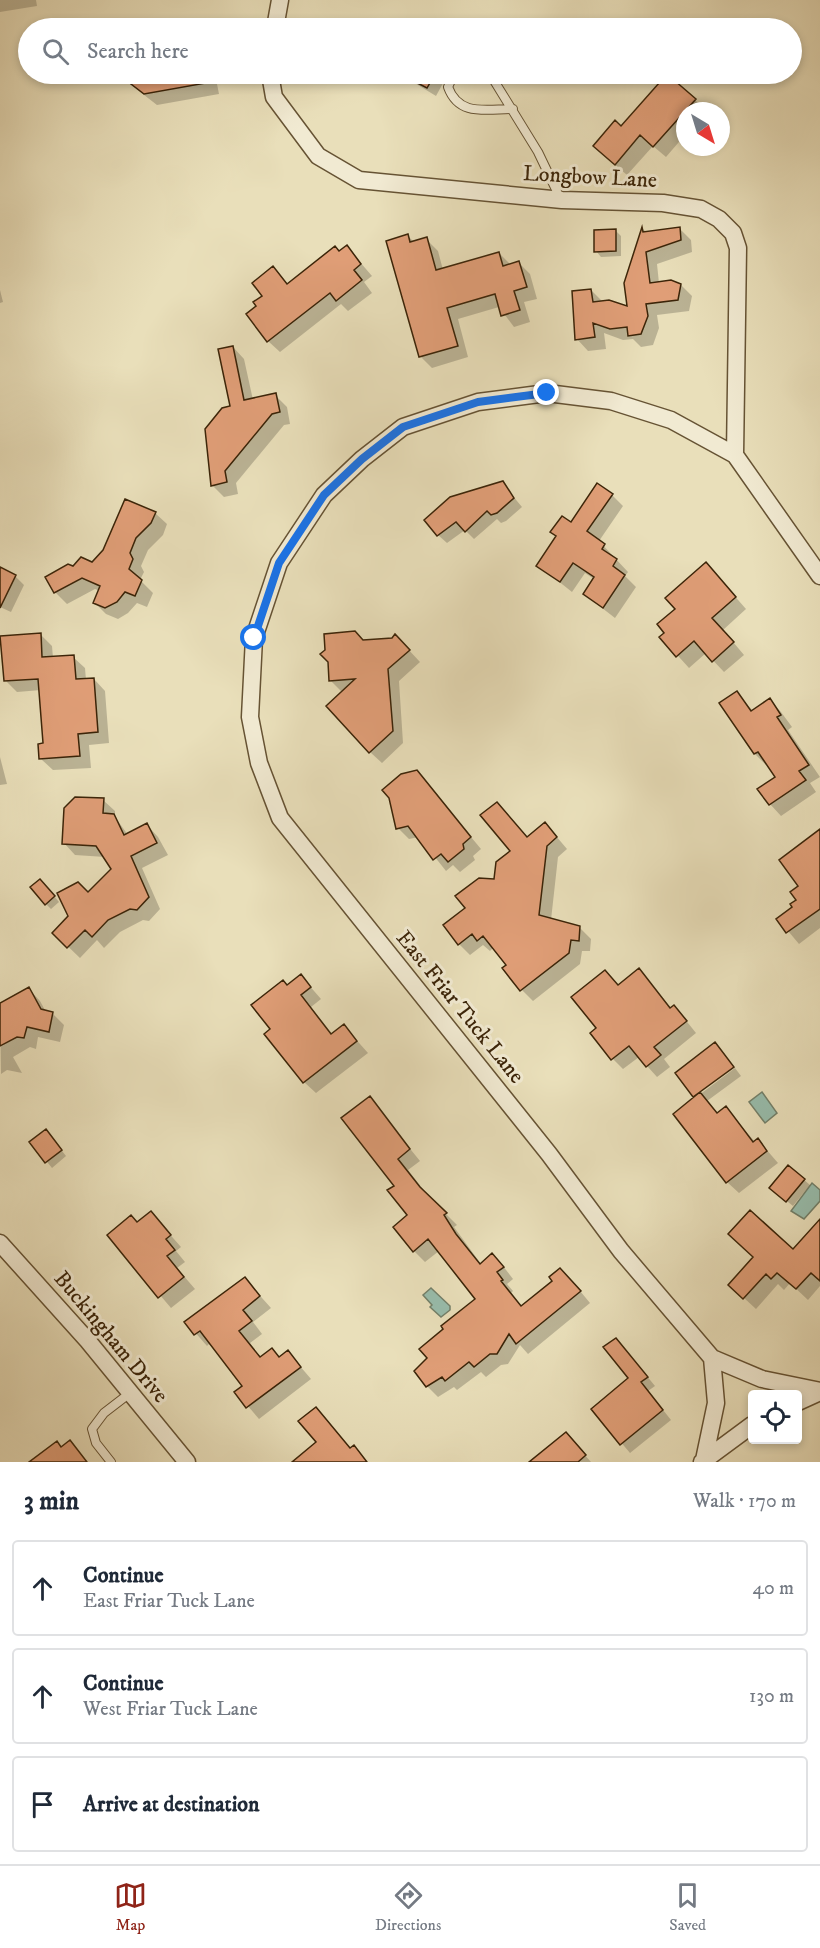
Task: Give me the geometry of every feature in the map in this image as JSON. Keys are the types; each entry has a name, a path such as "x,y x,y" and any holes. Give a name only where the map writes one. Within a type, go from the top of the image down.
{"street":[{"path":"277,18 280,0"},
{"name":"Longbow Lane","path":"272,84 274,97 318,156 359,180 562,201 663,204 701,209 719,219 733,233 738,248 735,454"},
{"name":"East Friar Tuck Lane","path":"735,454 671,420 611,401 547,393 478,402 403,427 362,459 324,495 279,563 254,638 250,717 259,763 280,818 549,1154 621,1251 712,1358 762,1379 820,1391"},
{"path":"735,454 818,569"},
{"name":"Buckingham Drive","path":"0,1243 187,1462"},
{"path":"703,1461 716,1403 712,1358"},
{"name":"East Friar Tuck Lane","path":"802,1400 820,1391"},
{"path":"703,1461 748,1429"}],"lane":[{"path":"449,84 448,87 452,97 467,110 513,109"},
{"path":"497,84 513,109 562,201"},
{"path":"111,1462 96,1443 92,1429 104,1413 130,1393"}],"shaded area":[{"path":"762,1092 777,1113 765,1123 749,1102"},
{"path":"812,1183 820,1190 820,1201 804,1219 791,1211"},
{"path":"431,1288 450,1306 450,1310 441,1317 430,1307 432,1305 423,1295"}],"building":[{"path":"131,84 200,84 144,94"},
{"path":"658,84 679,84 696,99 693,102 676,102 676,121 653,147 640,135 615,165 593,146 615,120 621,126"},
{"path":"642,227 643,232 680,227 681,240 646,252 650,283 671,280 681,284 678,300 646,304 648,316 641,334 628,336 627,327 610,329 593,323 595,337 575,340 572,291 591,289 593,302 609,300 627,306 624,283"},
{"path":"616,229 616,251 594,252 594,230"},
{"path":"408,234 410,242 427,237 436,270 499,252 503,266 519,261 527,287 514,291 520,310 501,316 495,294 447,308 458,346 419,357 386,241"},
{"path":"347,245 361,264 354,270 362,280 336,301 330,293 267,342 246,314 256,306 253,302 262,296 252,283 273,266 287,284 335,246 339,251"},
{"path":"233,346 244,400 276,393 280,412 272,414 225,471 227,482 211,486 205,429 222,408 230,406 218,349"},
{"path":"503,481 514,498 497,513 491,515 487,511 465,532 456,522 437,536 424,520 450,497"},
{"path":"597,483 613,494 587,531 605,544 602,549 617,559 613,566 625,575 603,608 583,594 594,577 573,563 560,582 536,566 556,536 550,532 562,516 571,522"},
{"path":"125,499 156,512 151,523 136,538 130,553 133,559 129,569 142,580 135,596 125,592 117,602 105,608 93,603 100,586 82,578 54,593 45,577 68,564 73,566 81,557 92,562 103,550"},
{"path":"706,562 736,597 712,618 734,642 712,662 694,641 676,657 659,637 664,633 657,624 675,609 665,598"},
{"path":"0,567 16,575 0,608"},
{"path":"355,631 363,640 392,638 395,634 410,650 388,669 393,731 369,753 326,706 355,679 329,681 328,662 320,654 325,650 324,634"},
{"path":"41,633 42,657 74,655 76,679 94,678 98,732 78,734 80,756 39,759 38,744 43,743 38,679 4,681 0,636"},
{"path":"737,691 751,711 770,698 781,715 777,717 809,765 799,771 806,780 769,805 757,789 775,777 758,752 754,754 719,703"},
{"path":"417,770 471,837 463,844 464,849 448,862 441,854 433,860 408,826 396,829 389,798 382,790 401,774"},
{"path":"75,797 104,798 103,813 114,814 124,835 147,823 157,843 131,856 149,897 137,910 130,909 108,920 92,937 85,930 67,948 52,933 68,916 57,893 78,882 88,892 111,869 96,846 62,844 64,808"},
{"path":"497,802 527,837 545,822 557,837 547,846 539,915 580,926 579,941 571,940 569,953 520,991 502,968 506,965 483,936 477,941 472,934 458,945 443,925 465,908 455,896 479,878 494,879 496,862 510,851 480,815"},
{"path":"820,829 820,909 786,933 776,919 792,907 790,904 796,900 790,892 798,886 779,860"},
{"path":"40,879 55,896 45,905 30,887"},
{"path":"639,968 670,1008 674,1005 687,1021 654,1047 661,1055 646,1067 629,1046 611,1060 590,1033 596,1028 571,997 605,970 618,985"},
{"path":"301,974 311,987 301,995 331,1034 344,1024 357,1041 303,1083 264,1034 270,1029 251,1005 283,980 287,985"},
{"path":"29,987 41,1009 53,1012 49,1032 27,1027 24,1038 17,1037 0,1046 0,1003"},
{"path":"715,1042 734,1067 693,1097 675,1073"},
{"path":"700,1092 717,1113 726,1106 753,1142 758,1138 767,1151 726,1183 673,1114"},
{"path":"370,1096 410,1149 398,1159 420,1187 447,1213 444,1215 456,1234 480,1264 492,1253 504,1267 497,1272 503,1280 501,1281 521,1306 552,1281 549,1277 560,1268 581,1291 516,1344 509,1334 497,1354 490,1354 474,1367 469,1362 445,1381 442,1377 426,1387 414,1371 427,1358 419,1349 443,1329 441,1326 475,1299 428,1239 413,1252 393,1227 407,1215 387,1190 394,1186 341,1118"},
{"path":"46,1129 62,1150 45,1163 29,1142"},
{"path":"788,1165 805,1179 786,1202 769,1188"},
{"path":"750,1210 793,1249 820,1219 820,1281 811,1273 796,1289 777,1273 771,1279 766,1274 743,1299 728,1285 753,1257 728,1234"},
{"path":"151,1211 171,1235 166,1239 175,1250 167,1256 184,1277 158,1298 107,1235 131,1215 137,1222"},
{"path":"245,1277 260,1296 243,1310 252,1321 239,1331 260,1357 272,1348 279,1357 288,1350 301,1367 246,1408 234,1392 242,1386 200,1331 194,1335 184,1322"},
{"path":"616,1338 648,1377 641,1382 663,1410 620,1445 591,1409 628,1378 603,1347"},
{"path":"316,1407 350,1448 354,1445 367,1462 292,1462 316,1442 298,1421"},
{"path":"566,1432 586,1455 578,1462 529,1462"},
{"path":"70,1440 87,1462 29,1462 57,1441 61,1447"}],"route":[{"path":"254,638 279,563 324,495 362,459 403,427 478,402 547,393"}]}
